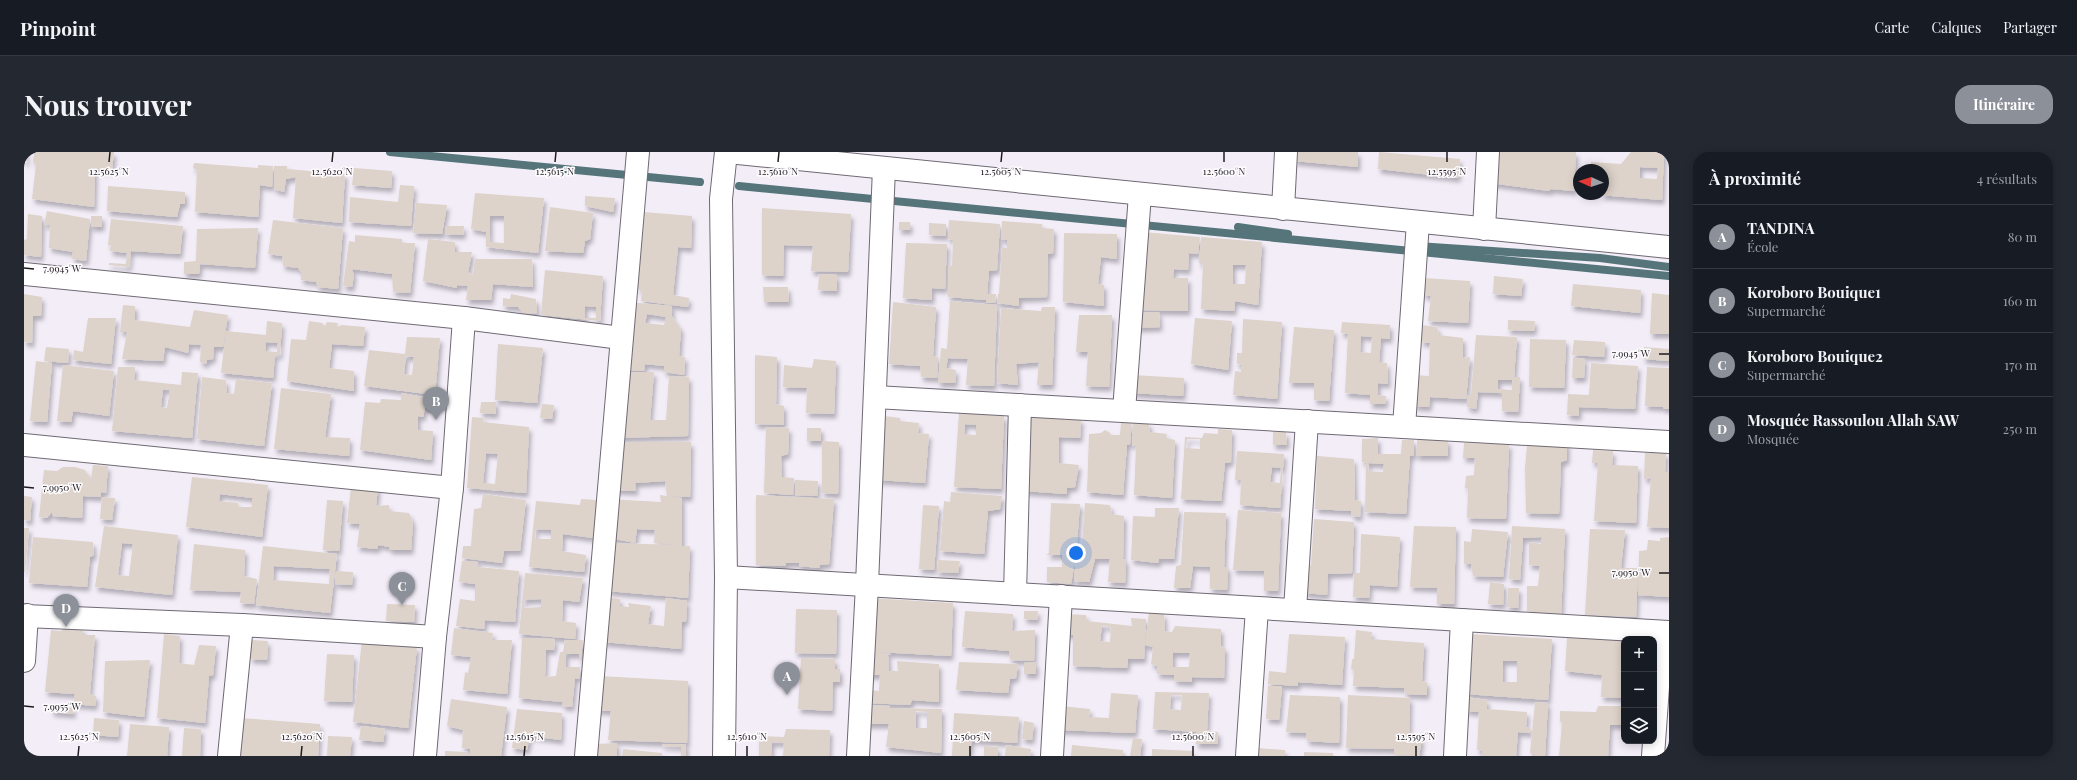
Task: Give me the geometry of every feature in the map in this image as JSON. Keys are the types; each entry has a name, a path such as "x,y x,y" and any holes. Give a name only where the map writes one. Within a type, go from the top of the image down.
{"street":[{"path":"724,756 726,577 721,199 727,152 883,178 1138,213 1283,209 1417,241 1484,229 1669,247"},
{"path":"1283,209 1286,152"},
{"path":"1484,229 1488,152"},
{"path":"586,756 636,168"},
{"path":"858,756 867,585 883,178"},
{"path":"1124,411 1138,213"},
{"path":"1404,427 1417,241"},
{"path":"24,274 464,318 621,338"},
{"path":"425,756 435,637 452,488 464,318"},
{"path":"874,397 1669,442"},
{"path":"1015,594 1020,405"},
{"path":"1294,610 1307,421"},
{"path":"24,445 452,488"},
{"path":"726,577 1666,632 1653,756"},
{"path":"1052,756 1061,596"},
{"path":"1248,756 1257,608"},
{"path":"24,660 26,616 242,625 435,637"},
{"path":"1455,756 1462,620"},
{"path":"229,756 242,625"}],"building":[{"path":"24,152 27,152 26,163 24,163"},
{"path":"34,152 114,152 112,170 95,169 94,207 32,199 36,165 33,162"},
{"path":"1294,152 1358,152 1358,167 1294,161"},
{"path":"1379,152 1460,159 1458,178 1378,169"},
{"path":"1492,152 1576,152 1575,164 1573,164 1573,191 1551,189 1549,191 1490,183"},
{"path":"1631,152 1664,152 1662,200 1609,196 1609,164 1591,164 1591,162 1621,164","holes":["1640,167 1658,168 1657,179 1640,178"]},
{"path":"194,163 258,168 258,165 273,166 272,187 260,185 258,217 195,212 197,170 193,168"},
{"path":"274,166 287,166 287,169 345,174 342,223 293,218 296,177 286,179 284,192 274,189"},
{"path":"354,168 392,171 391,188 352,185"},
{"path":"400,185 414,186 411,226 349,222 350,197 398,202"},
{"path":"108,186 185,192 185,204 180,204 177,217 107,211"},
{"path":"475,193 544,198 538,253 486,247 486,232 471,229","holes":["490,216 504,216 504,243 490,242"]},
{"path":"585,196 615,198 613,212 585,206"},
{"path":"416,203 447,205 442,234 413,233"},
{"path":"550,207 593,213 590,239 585,241 583,253 545,251"},
{"path":"762,208 851,214 848,272 811,271 813,246 784,245 783,276 762,275"},
{"path":"47,211 90,219 86,261 72,259 73,252 49,248 50,225 44,225"},
{"path":"644,212 692,216 691,248 678,247 673,295 689,298 688,307 641,301 642,291 638,289"},
{"path":"28,214 42,216 41,257 24,255 24,240 27,239"},
{"path":"91,216 102,216 102,227 91,227"},
{"path":"111,219 183,226 180,254 131,251 129,267 109,265 109,263 126,264 127,253 110,251 111,245 108,245"},
{"path":"273,220 343,228 338,289 318,287 316,282 301,280 301,272 298,268 283,266 282,256 268,254"},
{"path":"949,220 1000,224 997,270 989,271 987,294 996,294 995,303 986,303 986,300 948,297 948,266 952,266 953,240 948,239"},
{"path":"1002,221 1042,224 1042,228 1054,229 1053,253 1048,254 1047,297 1019,298 1019,306 997,303 1002,247 1007,248 1007,240 1001,239"},
{"path":"899,222 910,222 910,230 899,230"},
{"path":"929,223 946,224 946,236 929,235"},
{"path":"445,226 464,226 463,235 445,234"},
{"path":"258,228 255,268 200,264 199,274 184,274 184,262 196,261 197,229"},
{"path":"1143,232 1200,237 1198,254 1189,253 1188,270 1174,269 1173,278 1188,278 1188,311 1137,310"},
{"path":"1064,233 1117,234 1117,259 1101,257 1098,284 1104,285 1104,306 1063,302"},
{"path":"355,235 402,239 402,243 415,243 410,293 393,292 392,274 352,269 354,275 352,287 343,286 349,241 355,242"},
{"path":"1201,237 1262,242 1258,305 1235,301 1234,311 1201,309 1203,263 1199,263","holes":["1233,265 1246,265 1245,284 1233,284"]},
{"path":"428,239 455,242 455,252 472,252 468,272 473,275 475,259 532,259 533,287 493,284 491,300 466,300 468,286 457,285 457,288 423,281"},
{"path":"906,243 947,244 945,289 932,288 932,300 903,298"},
{"path":"545,270 603,276 600,321 541,315","holes":["585,306 596,307 596,318 585,318"]},
{"path":"819,274 837,275 837,291 818,290"},
{"path":"1494,276 1523,279 1521,296 1493,294"},
{"path":"1424,278 1470,281 1468,323 1428,321 1431,296 1423,295"},
{"path":"1573,284 1641,290 1640,313 1571,306"},
{"path":"763,287 788,287 789,302 764,302"},
{"path":"1652,293 1669,295 1669,334 1650,334"},
{"path":"24,294 42,297 41,316 33,316 32,343 24,342"},
{"path":"511,294 536,299 537,313 524,314 518,307 503,306 503,298 510,299"},
{"path":"950,301 997,305 994,386 966,385 968,359 948,358 946,368 956,370 955,383 938,383 941,348 947,349"},
{"path":"627,302 672,306 672,316 681,329 679,356 685,357 684,375 664,372 664,366 645,364 644,371 621,370","holes":["647,314 666,317 664,325 645,323"]},
{"path":"893,302 936,307 933,356 938,357 937,378 921,377 920,366 889,364"},
{"path":"123,305 135,306 135,320 190,327 194,310 228,315 223,347 214,347 213,359 207,360 206,364 200,362 201,345 189,344 188,353 165,347 163,361 122,359 127,332 120,332"},
{"path":"1042,307 1055,307 1052,385 1037,385 1039,362 1016,364 1018,385 997,383 1001,308 1041,311"},
{"path":"1159,312 1160,327 1137,328 1137,313"},
{"path":"1079,315 1112,315 1109,387 1086,386 1088,352 1076,352"},
{"path":"88,318 116,318 111,364 73,360 74,350 83,352"},
{"path":"1195,318 1232,321 1228,370 1191,364"},
{"path":"1243,319 1282,322 1277,399 1233,395 1235,371 1241,372 1242,365 1237,364 1237,353 1242,353"},
{"path":"1508,320 1535,321 1534,331 1508,330"},
{"path":"267,321 282,323 280,355 275,355 273,378 221,373 226,331 266,335","holes":["266,342 278,343 277,352 265,351"]},
{"path":"309,321 322,323 325,326 327,322 338,323 337,327 342,325 365,327 363,346 332,344 329,368 354,371 354,391 287,381 291,339 306,340"},
{"path":"1342,322 1390,325 1390,339 1381,338 1379,362 1387,363 1388,384 1378,383 1378,395 1386,396 1385,404 1370,404 1370,395 1345,393 1348,334 1341,333","holes":["1361,336 1372,337 1371,353 1360,352"]},
{"path":"1422,325 1437,327 1439,335 1463,338 1463,358 1470,357 1466,399 1430,397 1429,407 1414,406 1416,375 1429,376 1430,343 1421,342"},
{"path":"1294,327 1334,330 1329,401 1314,400 1314,383 1289,383"},
{"path":"1476,335 1517,337 1514,377 1520,377 1518,412 1502,411 1502,393 1478,392 1476,409 1467,407 1468,395 1471,395","holes":["1498,380 1512,380 1512,390 1498,389"]},
{"path":"407,337 440,338 435,395 364,386 369,350 405,354","holes":["406,356 414,357 412,375 404,374"]},
{"path":"1530,339 1566,340 1564,388 1529,387"},
{"path":"1574,340 1605,342 1604,357 1572,355"},
{"path":"498,344 543,348 537,403 495,400"},
{"path":"46,347 69,349 68,363 44,361"},
{"path":"1644,347 1669,349 1669,361 1643,359"},
{"path":"755,355 777,357 776,404 784,406 784,425 755,424"},
{"path":"1573,358 1585,359 1584,378 1572,378"},
{"path":"814,359 836,361 834,414 806,413 807,388 783,387 784,365 812,368"},
{"path":"36,361 52,363 47,422 30,421"},
{"path":"1591,363 1638,366 1635,409 1579,407 1579,416 1567,415 1568,394 1589,395"},
{"path":"63,365 114,371 109,416 73,411 71,422 57,421"},
{"path":"118,367 135,367 134,380 181,385 182,372 198,373 192,438 112,431","holes":["163,389 170,390 167,408 161,407"]},
{"path":"1647,367 1669,368 1669,409 1664,409 1663,407 1645,406"},
{"path":"622,372 654,372 650,420 666,420 669,376 689,377 688,436 614,438"},
{"path":"1133,375 1184,378 1183,396 1132,393"},
{"path":"202,377 226,380 227,393 234,394 236,379 272,383 264,446 197,439"},
{"path":"281,388 331,394 325,437 350,438 349,456 274,449"},
{"path":"401,393 435,399 437,408 425,408 423,417 418,416 418,430 433,431 431,460 360,450 365,402 380,403 381,399 401,400"},
{"path":"481,402 496,402 496,414 480,413"},
{"path":"542,404 554,405 552,419 540,418"},
{"path":"959,413 1004,416 1001,489 954,487","holes":["965,424 976,425 976,435 964,434"]},
{"path":"1027,415 1081,419 1080,438 1059,437 1059,463 1079,465 1075,487 1067,488 1067,494 1023,491"},
{"path":"884,416 900,418 900,421 919,423 918,433 929,434 925,483 877,480"},
{"path":"472,417 484,418 483,422 529,427 526,493 467,488","holes":["486,453 498,454 495,484 483,483"]},
{"path":"1133,421 1149,423 1150,432 1167,434 1166,438 1175,440 1172,498 1134,495 1136,446 1132,445"},
{"path":"1121,422 1132,422 1130,444 1127,445 1123,495 1087,492 1089,434 1101,433 1105,430 1111,435 1120,435"},
{"path":"766,427 789,428 788,454 781,456 782,477 794,478 793,495 764,493"},
{"path":"807,428 821,428 821,441 807,441"},
{"path":"1218,429 1232,430 1231,462 1225,463 1221,501 1181,499 1185,437 1202,438 1204,433 1218,434","holes":["1187,439 1200,439 1200,449 1186,448"]},
{"path":"1273,432 1286,432 1287,445 1273,445"},
{"path":"1378,438 1378,454 1401,454 1402,440 1414,440 1414,455 1410,456 1406,514 1365,512 1366,463 1362,462 1362,439","holes":["1369,463 1384,464 1383,472 1368,471"]},
{"path":"1417,440 1448,440 1448,456 1416,456"},
{"path":"822,441 839,442 838,494 822,493"},
{"path":"615,442 691,442 690,497 667,496 665,481 635,483 636,491 614,490"},
{"path":"1567,442 1567,460 1561,462 1559,514 1526,513 1525,468 1527,445"},
{"path":"1464,443 1509,444 1506,519 1467,518 1468,488 1465,488 1466,476 1474,475 1475,458 1463,458"},
{"path":"1593,450 1613,451 1612,465 1638,466 1636,523 1594,521 1598,463 1592,463"},
{"path":"1237,451 1284,454 1280,508 1240,505 1241,480 1235,480","holes":["1272,467 1281,468 1280,483 1270,482"]},
{"path":"1645,453 1666,453 1665,472 1669,472 1669,528 1647,527 1651,478 1644,479"},
{"path":"1317,456 1354,459 1355,500 1361,501 1360,517 1352,516 1351,511 1315,509"},
{"path":"93,465 108,466 106,493 101,492 101,497 83,496 82,518 53,516 52,512 47,518 39,517 44,470 57,471 63,467 75,467 85,470 91,479"},
{"path":"192,477 268,485 262,537 186,527","holes":["220,494 252,498 252,507 239,507 238,503 219,501"]},
{"path":"795,480 818,481 817,496 795,495"},
{"path":"351,487 378,487 376,506 389,505 389,511 409,513 413,522 411,550 389,550 390,547 378,545 377,549 357,547 360,524 347,523"},
{"path":"951,492 1002,496 1000,509 988,511 984,554 940,551 944,501 950,502"},
{"path":"483,494 526,500 520,551 504,551 502,563 462,558 463,546 471,546 474,509 481,508"},
{"path":"660,495 682,498 682,546 690,546 688,598 607,591 612,543 677,545 654,543 655,530 637,529 635,543 610,538 610,499 661,502"},
{"path":"756,495 834,499 829,564 820,565 819,568 799,566 799,563 786,563 785,566 756,565"},
{"path":"24,496 32,497 30,521 24,520"},
{"path":"102,497 115,498 112,520 100,519"},
{"path":"581,499 597,500 593,538 563,534 562,551 586,555 584,572 529,567 536,501 580,505","holes":["536,529 551,530 551,539 535,539"]},
{"path":"327,500 343,501 339,551 323,550"},
{"path":"1051,503 1080,504 1076,556 1071,584 1047,582 1047,567 1062,567 1062,555 1046,555 1049,553"},
{"path":"1085,503 1110,505 1112,514 1124,516 1123,559 1126,560 1125,583 1108,582 1110,559 1095,559 1089,582 1074,581 1076,557 1081,557"},
{"path":"923,505 939,506 934,570 919,569"},
{"path":"1155,508 1179,508 1174,559 1159,559 1158,563 1131,560 1133,516 1155,517"},
{"path":"1238,510 1281,513 1278,591 1264,591 1264,571 1233,570"},
{"path":"1184,512 1226,513 1224,567 1228,567 1227,590 1210,589 1210,567 1193,566 1190,588 1174,588 1176,566 1181,565"},
{"path":"1314,519 1354,522 1352,573 1328,574 1327,595 1304,593 1308,566 1311,565"},
{"path":"104,526 178,535 172,595 95,587","holes":["122,543 133,544 129,576 118,575"]},
{"path":"1414,526 1456,527 1454,604 1437,604 1437,588 1410,587"},
{"path":"1512,526 1565,529 1561,615 1527,611 1527,586 1538,586 1540,566 1529,565 1529,542 1541,544 1542,537 1523,538 1520,580 1509,579"},
{"path":"24,528 29,528 25,572 24,572"},
{"path":"1472,529 1508,532 1503,577 1473,576 1471,564 1464,564 1464,541 1471,542"},
{"path":"1590,529 1625,530 1621,568 1638,568 1636,617 1585,615"},
{"path":"1361,534 1400,537 1397,587 1370,585 1369,598 1353,597 1354,573 1360,573"},
{"path":"33,537 93,542 94,555 90,557 87,587 29,583"},
{"path":"1669,537 1669,597 1638,595 1639,551 1647,550 1648,540 1660,541 1660,538"},
{"path":"194,544 245,550 244,576 257,579 254,604 240,603 241,592 190,590"},
{"path":"263,546 337,554 330,613 256,605","holes":["274,566 330,569 329,584 273,580"]},
{"path":"938,560 960,561 958,573 937,572"},
{"path":"462,561 478,562 478,567 519,571 515,622 485,620 484,629 456,626 460,599 475,601 475,584 459,582"},
{"path":"336,571 353,572 352,585 335,584"},
{"path":"525,573 583,578 579,602 563,600 562,621 576,623 575,639 519,634","holes":["541,599 541,607 524,608 524,600"]},
{"path":"1490,582 1504,584 1503,605 1488,604"},
{"path":"1508,588 1519,588 1518,608 1507,607"},
{"path":"607,597 620,599 620,606 629,607 628,603 651,606 648,624 664,626 666,598 687,601 686,621 682,622 681,649 603,642"},
{"path":"869,598 953,603 951,656 877,652 891,654 888,655 889,671 898,671 897,661 939,664 939,702 912,700 910,705 867,703 868,690 879,691 880,675 868,675"},
{"path":"387,604 415,605 414,622 386,621"},
{"path":"796,609 837,610 836,654 795,653"},
{"path":"965,611 1013,614 1012,631 1035,630 1034,661 1010,660 1009,651 962,647"},
{"path":"1024,611 1038,611 1037,620 1024,619"},
{"path":"1149,612 1164,614 1165,631 1172,632 1175,626 1221,629 1221,646 1225,648 1224,678 1192,677 1192,682 1174,681 1174,675 1157,674 1157,666 1151,664 1153,647 1145,645","holes":["1173,653 1190,653 1189,667 1173,667"]},
{"path":"1066,614 1086,615 1087,621 1132,626 1131,618 1146,619 1144,659 1128,659 1127,668 1073,666 1073,635 1065,633","holes":["1102,626 1111,627 1110,642 1100,641"]},
{"path":"66,627 83,629 83,635 95,635 90,694 96,696 95,706 73,704 75,694 45,692 51,630 61,631"},
{"path":"454,628 493,633 492,640 512,640 507,694 463,690 465,672 468,673 471,657 451,655"},
{"path":"1356,630 1372,632 1371,639 1424,643 1422,681 1427,682 1427,695 1405,694 1404,688 1353,686 1354,670 1351,669 1352,659 1354,659"},
{"path":"164,634 180,636 179,663 194,665 199,645 216,646 213,675 209,676 205,723 157,718"},
{"path":"1289,634 1345,637 1342,685 1298,682 1298,686 1268,684 1269,671 1286,673"},
{"path":"1469,634 1552,639 1548,700 1465,694","holes":["1503,661 1517,661 1517,682 1503,682"]},
{"path":"522,638 555,639 554,650 546,650 545,677 556,676 560,652 563,652 565,640 583,640 580,666 579,654 566,654 566,667 580,667 579,679 575,678 572,707 562,706 563,702 519,698"},
{"path":"1567,638 1621,640 1621,698 1601,697 1602,675 1565,671"},
{"path":"251,640 268,641 267,660 250,659"},
{"path":"362,640 417,647 408,728 353,722"},
{"path":"327,654 354,655 352,702 324,701"},
{"path":"801,658 835,659 835,669 840,669 840,682 833,682 832,711 798,709"},
{"path":"150,660 144,717 103,712 105,661"},
{"path":"959,662 1018,664 1016,678 1010,679 1008,693 956,690"},
{"path":"1036,662 1036,674 1024,674 1024,663"},
{"path":"600,676 688,681 687,743 608,740 611,711 596,710"},
{"path":"1268,686 1282,686 1279,720 1266,719"},
{"path":"1155,692 1209,693 1207,730 1218,732 1218,744 1196,744 1196,732 1153,729","holes":["1171,695 1182,695 1181,710 1170,709"]},
{"path":"1111,693 1138,695 1135,733 1059,730 1061,706 1090,709 1089,717 1109,718"},
{"path":"1290,695 1340,697 1339,743 1307,741 1306,733 1286,732"},
{"path":"1348,695 1410,698 1409,737 1422,738 1419,756 1394,755 1394,749 1346,748"},
{"path":"1466,697 1487,700 1487,709 1527,712 1526,728 1530,727 1531,733 1518,732 1516,756 1482,756 1482,751 1477,750 1479,712 1466,711"},
{"path":"451,699 507,707 501,756 470,756 470,749 462,748 463,730 447,726"},
{"path":"1535,702 1548,703 1545,756 1534,756 1534,753 1530,753"},
{"path":"52,705 74,708 73,714 51,712"},
{"path":"865,705 890,706 890,708 942,709 941,753 886,747 889,724 865,724","holes":["916,711 927,712 927,728 916,728"]},
{"path":"1598,706 1621,706 1621,725 1610,725 1608,756 1559,756 1562,723 1560,721 1560,711 1596,712"},
{"path":"517,709 562,713 561,740 530,736 527,750 512,748"},
{"path":"954,713 1019,717 1017,743 972,740 969,756 952,756"},
{"path":"94,718 119,720 118,737 93,735"},
{"path":"241,718 320,724 318,756 238,756"},
{"path":"1024,721 1034,723 1032,740 1022,739"},
{"path":"130,724 169,727 167,756 127,756"},
{"path":"361,726 385,729 383,742 359,740"},
{"path":"184,728 201,729 200,756 182,756"},
{"path":"786,729 830,730 829,756 783,756 784,743 772,742 771,756 759,756 759,736 784,737"},
{"path":"328,736 352,737 350,756 327,756"},
{"path":"1133,738 1142,739 1140,756 1130,756"},
{"path":"617,743 617,756 595,756 596,744"},
{"path":"662,744 686,744 686,756 681,756 681,747 662,746"},
{"path":"1006,745 1031,749 1030,756 1005,756"},
{"path":"1072,745 1123,750 1123,756 1071,756"},
{"path":"984,746 998,747 998,756 984,756"},
{"path":"1257,748 1285,750 1285,756 1257,756"},
{"path":"623,749 662,753 662,756 622,756"},
{"path":"1152,749 1193,751 1193,756 1152,756"},
{"path":"445,751 468,752 468,756 445,756"},
{"path":"1304,752 1333,753 1333,756 1304,756"}],"waterway":[{"path":"390,152 700,182"},
{"path":"739,186 1669,276"},
{"path":"1238,227 1288,234"},
{"path":"1417,246 1600,258 1669,267"}],"place":[{"name":"Koroboro Bouique1","path":"436,420"},
{"name":"Koroboro Bouique2","path":"402,605"},
{"name":"Mosquée Rassoulou Allah SAW","path":"66,627"},
{"name":"TANDINA","path":"787,695"}]}
